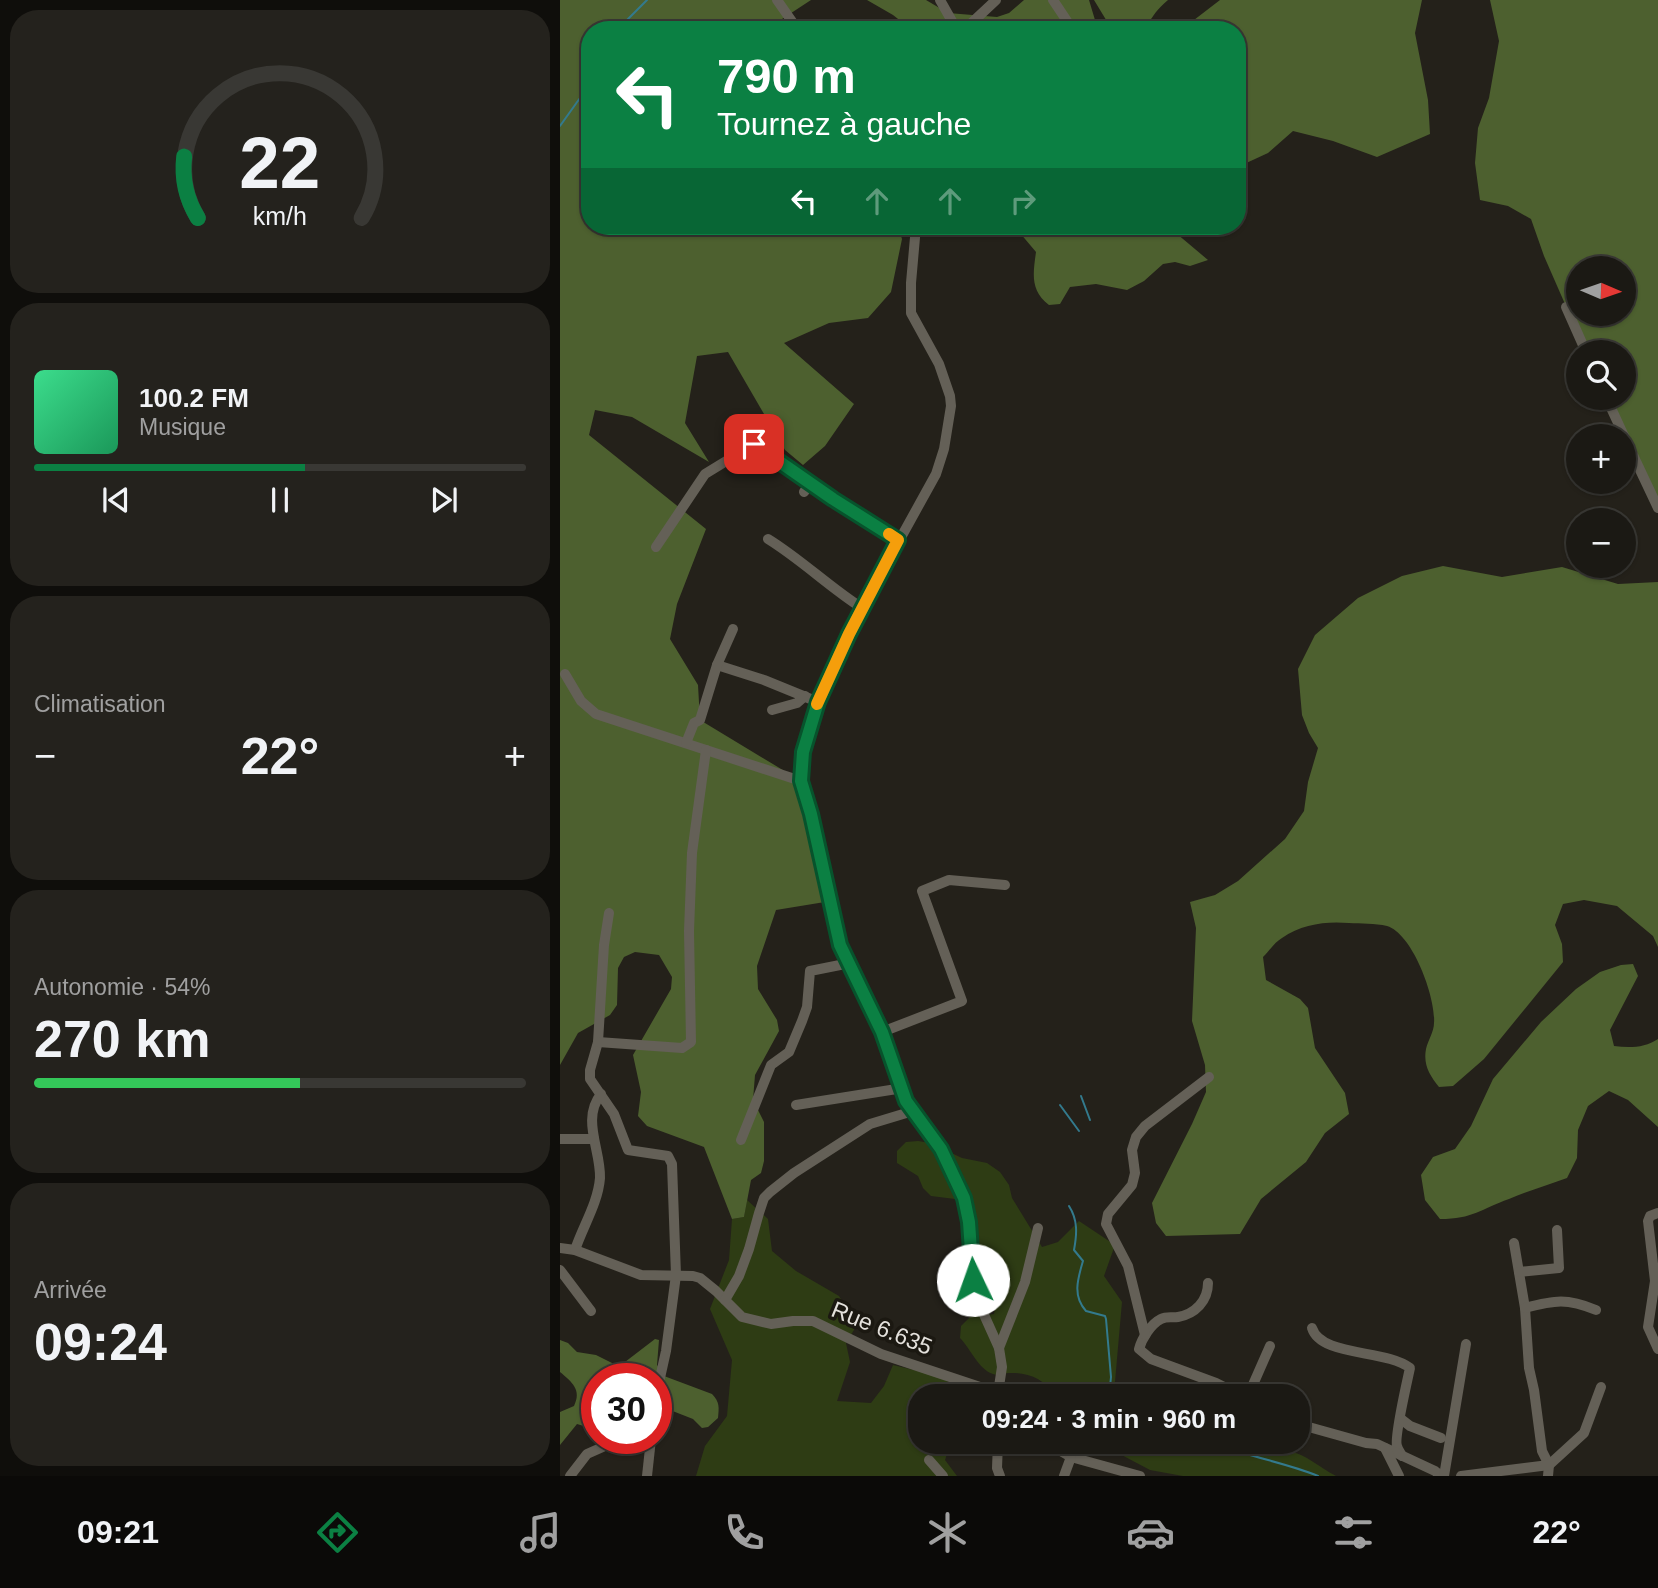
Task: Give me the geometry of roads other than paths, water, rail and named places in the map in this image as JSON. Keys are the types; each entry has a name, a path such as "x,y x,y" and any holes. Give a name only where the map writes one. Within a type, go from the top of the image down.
{"street":[{"path":"777,0 792,21"},
{"path":"940,0 952,21"},
{"path":"974,21 996,0"},
{"path":"1053,0 1067,21"},
{"path":"915,235 911,313 946,379 951,406 940,466 862,608 818,702 803,752 801,781 840,945 882,1032 906,1101 941,1149 964,1198 969,1222 973,1280 976,1295 999,1349 1002,1367 1000,1384"},
{"path":"656,547 705,474 754,444 808,488 898,540"},
{"path":"1636,461 1658,508"},
{"path":"768,539 792,554 840,594 862,608"},
{"path":"686,743 694,723 700,720 717,664 733,629"},
{"path":"717,664 818,702"},
{"path":"565,674 581,701 596,714 801,781"},
{"path":"772,710 797,703 805,696"},
{"path":"598,1042 681,1048 691,1042 689,931 692,853 706,750"},
{"path":"882,1032 962,1001 922,891 949,880 1004,885"},
{"path":"609,913 604,945 598,1042 590,1079 614,1114 628,1150 668,1156 671,1159 677,1275 663,1363"},
{"path":"741,1140 771,1065 789,1052 802,1021 807,1007 810,971 850,963"},
{"path":"1145,1335 1128,1266 1106,1224 1108,1214 1132,1185 1135,1172 1132,1150 1136,1137 1145,1126 1209,1077"},
{"path":"796,1105 903,1088"},
{"path":"575,1250 599,1193 600,1174 594,1139 593,1108 601,1094"},
{"path":"725,1300 739,1276 764,1198 794,1173 846,1142 870,1124 913,1111"},
{"path":"560,1139 594,1139"},
{"path":"1658,1213 1650,1216 1648,1221 1656,1281 1648,1327 1658,1349"},
{"path":"999,1349 1023,1291 1038,1228"},
{"path":"1519,1272 1559,1268 1557,1230"},
{"path":"1514,1243 1525,1308 1529,1368 1542,1451 1549,1465 1548,1476"},
{"name":"Rue 6.635","path":"560,1248 575,1250 641,1275 700,1278 739,1315 747,1319 771,1324 813,1321 881,1354 970,1384"},
{"path":"560,1270 591,1311"},
{"path":"1208,1283 1208,1292 1202,1304 1190,1314 1175,1318 1165,1317 1145,1335 1139,1349 1152,1359 1220,1384"},
{"path":"1525,1308 1556,1299 1579,1303 1596,1310"},
{"path":"1312,1328 1320,1341 1393,1359 1410,1368 1396,1445 1402,1456"},
{"path":"1310,1427 1385,1448 1443,1476 1466,1344"},
{"path":"1253,1384 1270,1346"},
{"path":"1461,1476 1549,1465 1584,1433 1601,1387"},
{"path":"1401,1419 1410,1426 1441,1438"},
{"path":"1385,1448 1399,1476"},
{"path":"570,1476 587,1454"},
{"path":"647,1476 650,1454"},
{"path":"998,1454 1000,1476"},
{"path":"1061,1454 1140,1476"},
{"path":"1064,1476 1072,1457"},
{"path":"929,1460 943,1476"}],"waterway":[{"path":"626,21 647,0"},
{"path":"560,126 581,95"},
{"path":"1081,1096 1090,1120"},
{"path":"1060,1105 1079,1131"},
{"path":"1069,1206 1076,1227 1074,1250 1083,1261 1077,1287 1079,1299 1086,1311 1105,1316 1110,1384"},
{"path":"1246,1454 1318,1476"}]}
